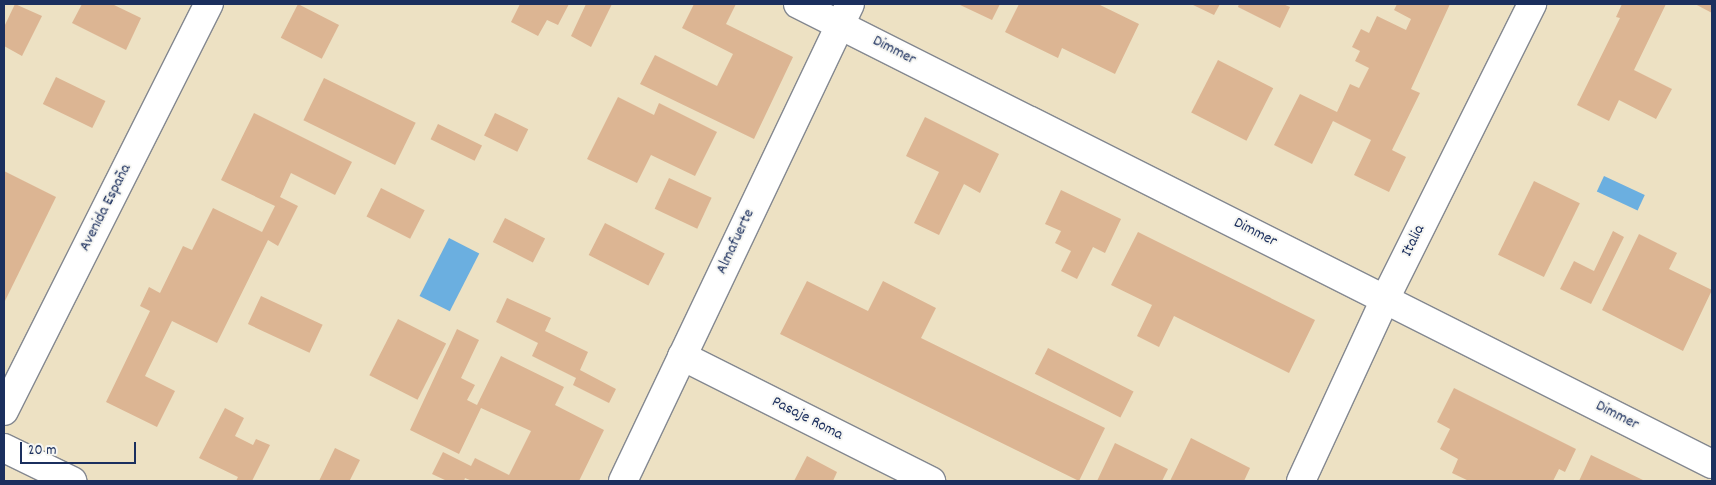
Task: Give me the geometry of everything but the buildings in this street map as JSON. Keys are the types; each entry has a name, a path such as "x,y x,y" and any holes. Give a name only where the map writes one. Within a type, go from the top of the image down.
{"street":[{"name":"Avenida España","path":"4,411 209,4"},
{"name":"Dimmer","path":"798,4 845,14 1385,299 1712,464"},
{"name":"Italia","path":"1301,481 1385,299 1532,4"},
{"name":"Almafuerte","path":"623,481 845,14"},
{"name":"Pasaje Roma","path":"682,356 931,481"},
{"path":"4,448 72,481"}],"water":[{"path":"1604,176 1645,195 1638,210 1597,191"},
{"path":"449,238 479,253 450,311 419,296"}]}
